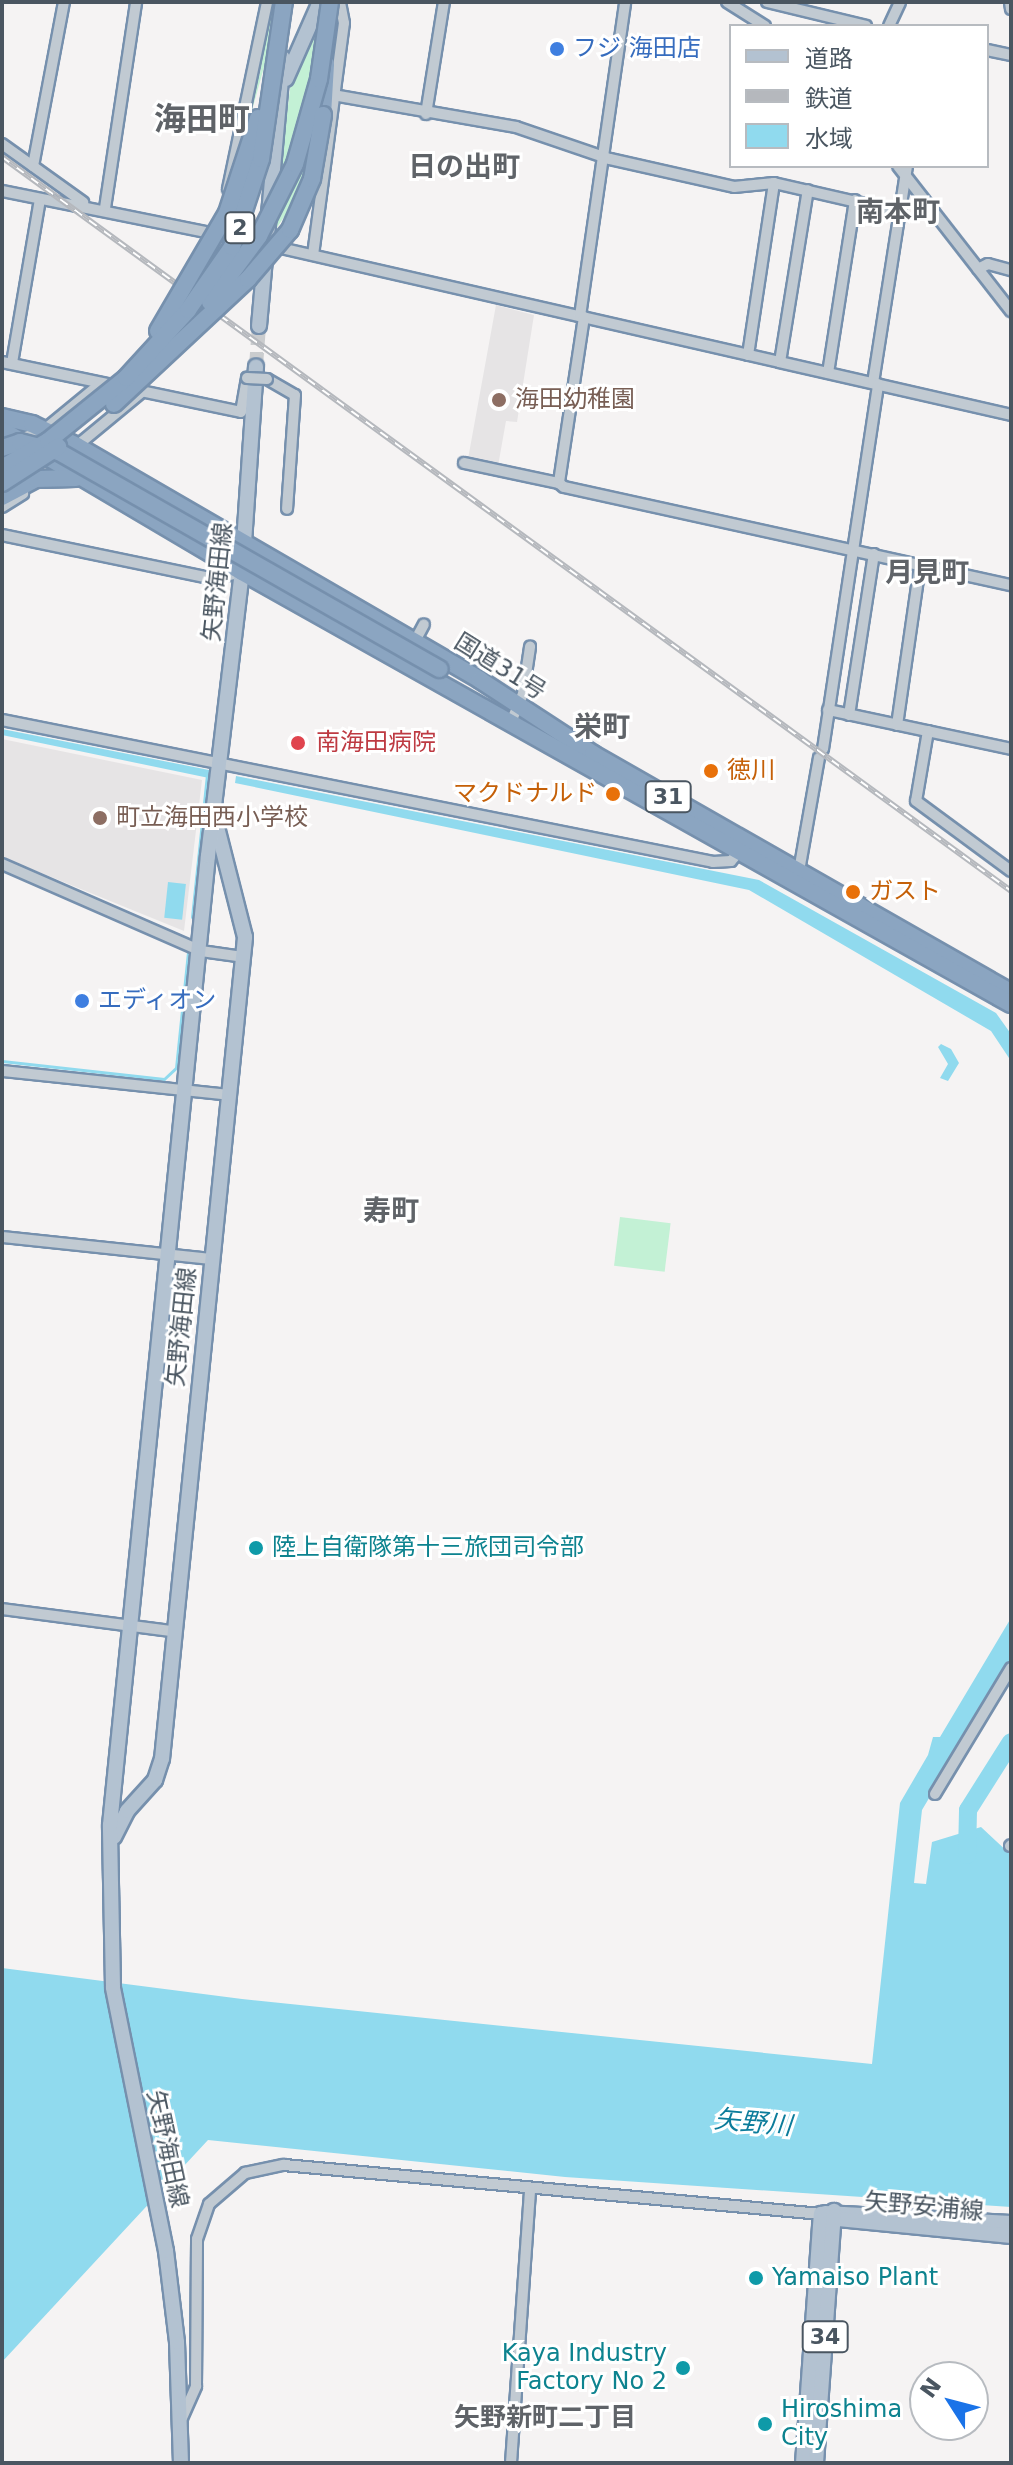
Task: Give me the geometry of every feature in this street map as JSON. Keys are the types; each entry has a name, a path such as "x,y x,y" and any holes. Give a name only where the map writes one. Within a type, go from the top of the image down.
{"highway":[{"path":"96,406 165,322 213,242 236,192 261,109 286,2"},
{"name":"2","path":"2,468 96,406 180,319 232,247 261,159 286,2"},
{"path":"144,383 248,279 290,230 312,179 323,115 325,2"},
{"name":"2","path":"2,483 84,429 144,383 222,289 275,206 295,164 316,93 325,2"},
{"name":"国道31号","path":"2,417 44,430 77,446 414,643 516,713 712,836 799,871 1011,992"},
{"name":"国道31号","path":"2,430 242,572 593,754 1011,1004"},
{"path":"2,448 20,442 59,452 516,713"},
{"path":"2,497 36,479 77,478 117,497"}],"main road":[{"path":"259,326 286,2"},
{"path":"279,98 325,2"},
{"name":"矢野海田線","path":"181,2463 177,2342 166,2251 116,2011 109,1863 113,1770 131,1627 242,572 252,372"},
{"name":"矢野海田線","path":"110,1845 123,1817 152,1786 161,1766 172,1631 243,957 244,920 220,849 216,802"},
{"name":"矢野安浦線","path":"829,2216 1011,2223"},
{"name":"矢野安浦線","path":"829,2216 1011,2236"},
{"name":"矢野安浦線","path":"816,2463 829,2216"},
{"name":"34","path":"803,2463 829,2216"}],"street":[{"path":"33,166 64,2"},
{"path":"105,208 136,2"},
{"path":"220,234 244,94 253,78 267,2"},
{"path":"313,255 344,23 340,2"},
{"path":"426,114 444,2"},
{"path":"559,483 625,2"},
{"path":"767,2 796,5 859,24"},
{"path":"890,24 900,2"},
{"path":"1010,2 1011,9"},
{"path":"736,4 762,24"},
{"path":"989,50 1011,55"},
{"path":"333,95 426,114 516,127 603,155 734,187 774,183 901,212"},
{"path":"2,144 85,203"},
{"path":"799,871 828,710 906,171"},
{"path":"906,171 1011,311"},
{"path":"748,355 774,183"},
{"path":"780,362 808,190"},
{"path":"2,191 40,200 85,203 1011,415"},
{"path":"40,200 7,362 100,384 144,383 241,412 252,372 267,379 295,395 287,509"},
{"path":"828,373 855,200"},
{"path":"978,269 988,264 1011,270"},
{"path":"2,507 77,446 144,383"},
{"path":"2,448 44,430 100,384"},
{"path":"464,463 1011,585"},
{"path":"2,535 214,579 242,572"},
{"path":"849,715 874,554"},
{"path":"897,725 920,565"},
{"path":"414,643 424,624"},
{"path":"516,713 530,647"},
{"path":"828,710 1011,749"},
{"path":"2,720 723,864 744,847"},
{"path":"928,731 916,801 1011,871"},
{"path":"701,860 712,848 712,836"},
{"path":"2,864 201,951 243,957"},
{"path":"2,1071 229,1095"},
{"path":"2,1237 211,1259"},
{"path":"2,1609 172,1631"},
{"path":"935,1794 1011,1668"},
{"path":"181,2421 196,2386 197,2239 203,2217 230,2182 284,2165 530,2191 829,2216"},
{"path":"511,2463 530,2191"}],"shaded area":[{"name":"海田幼稚園","path":"496,305 534,315 517,422 506,421 498,466 468,459"},
{"name":"町立海田西小学校","path":"2,739 202,780 184,931 2,857"}],"green space":[{"path":"271,2 282,2 238,161 249,96 260,73"},
{"path":"317,25 316,114 306,173 296,199 272,235 291,81"},
{"path":"620,1217 671,1223 665,1272 614,1266"}],"water":[{"path":"2,729 209,770 209,778 2,735"},
{"path":"236,776 759,880 996,1013 1011,1034 1011,1061 991,1031 749,890 235,783"},
{"path":"168,882 186,884 182,920 164,918"},
{"path":"941,1044 951,1049 959,1063 948,1081 940,1078 948,1064 938,1047"},
{"path":"1011,1618 1011,1660 922,1810 914,1883 926,1884 932,1842 981,1827 1011,1855 1011,2207 565,2177 208,2140 2,2362 2,1968 242,1999 872,2064 900,1803 928,1755 933,1737 940,1737"}],"waterway":[{"path":"192,917 207,774"},
{"path":"2,1061 164,1079 176,1068 188,952"},
{"name":"矢野川","path":"967,1855 968,1810 1011,1742"}],"tunnel":[{"path":"256,366 259,326"}],"railway":[{"path":"2,157 1011,891"}],"place":[{"name":"フジ 海田店","path":"557,49"},
{"name":"海田幼稚園","path":"499,400"},
{"name":"南海田病院","path":"298,743"},
{"name":"徳川","path":"711,771"},
{"name":"マクドナルド","path":"613,794"},
{"name":"町立海田西小学校","path":"100,818"},
{"name":"ガスト","path":"853,892"},
{"name":"エディオン","path":"82,1001"},
{"name":"陸上自衛隊第十三旅団司令部","path":"256,1548"},
{"name":"Yamaiso Plant","path":"756,2278"},
{"name":"Kaya Industry Factory No 2","path":"683,2368"},
{"name":"Hiroshima City","path":"765,2424"}],"district":[{"name":"海田町","path":"202,119"},
{"name":"日の出町","path":"464,167"},
{"name":"南本町","path":"898,212"},
{"name":"月見町","path":"927,573"},
{"name":"栄町","path":"602,727"},
{"name":"寿町","path":"391,1211"},
{"name":"矢野新町二丁目","path":"545,2418"}]}
